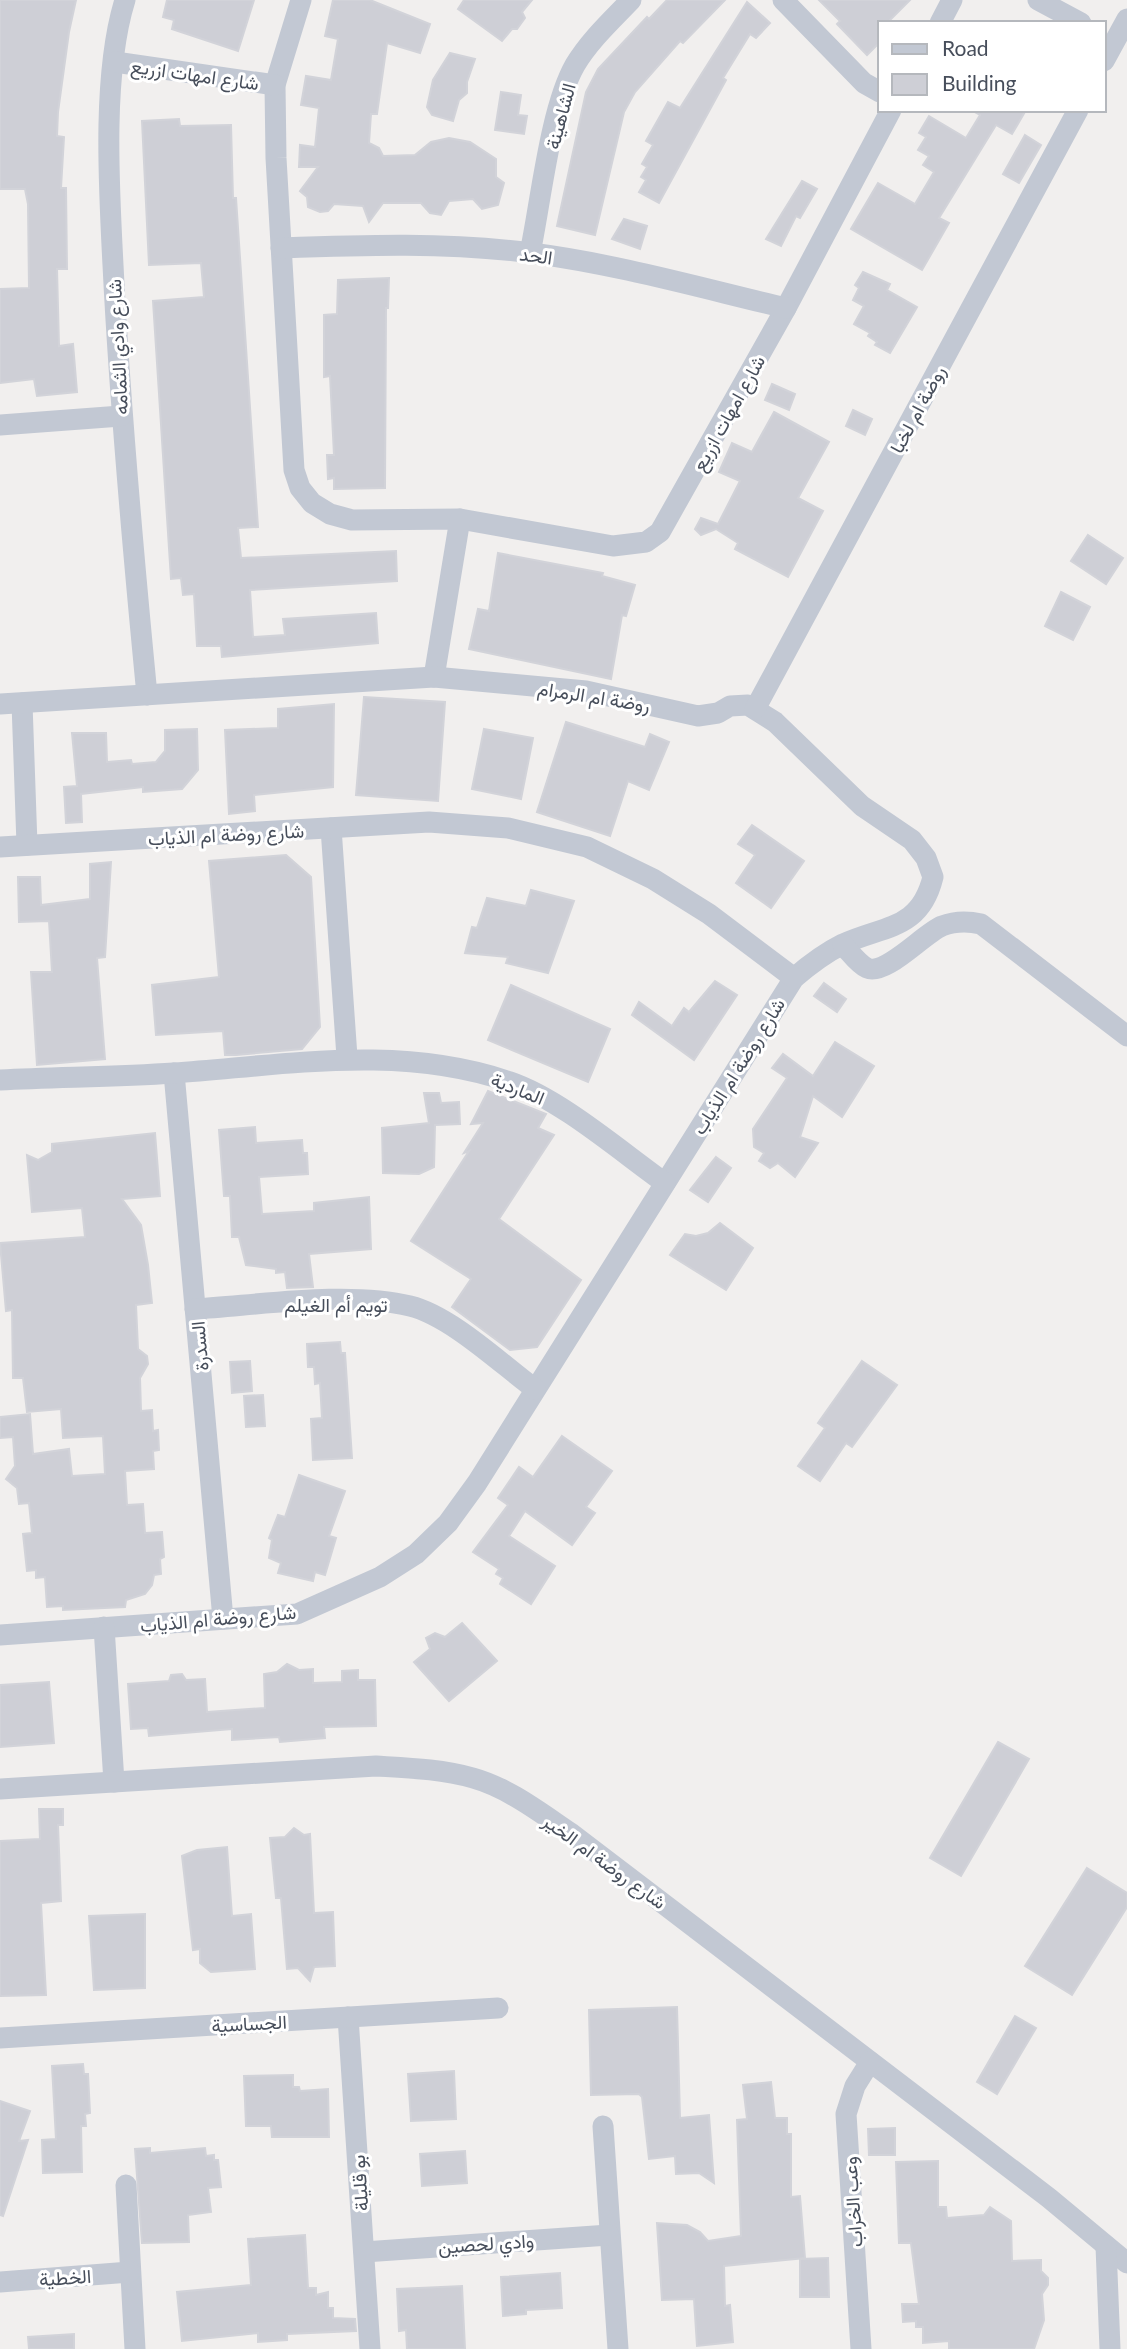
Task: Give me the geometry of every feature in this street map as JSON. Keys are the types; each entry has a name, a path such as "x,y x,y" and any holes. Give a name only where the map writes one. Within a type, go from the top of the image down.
{"street":[{"name":"شارع وادي الثمامه","path":"125,0 115,62 110,196 121,416 147,695"},
{"name":"شارع امهات ازريع","path":"301,0 275,85 294,470 300,488 312,503 330,514 352,520 460,519 613,546 646,542 660,533 786,308 890,112"},
{"name":"الشاهينة","path":"530,253 559,104 575,66 596,37 631,0"},
{"path":"783,0 864,83 878,91"},
{"path":"941,21 952,0"},
{"path":"1038,0 1077,21"},
{"path":"1110,38 1127,19"},
{"name":"شارع امهات ازريع","path":"115,62 275,85"},
{"name":"روضة ام لخبا","path":"755,709 1077,112"},
{"name":"الحد","path":"281,248 412,245 530,253 618,268 786,308"},
{"path":"0,425 121,416"},
{"path":"434,677 460,519"},
{"name":"روضة ام الرمرام","path":"0,704 434,677 586,691 698,716 739,704 755,709"},
{"path":"22,703 27,845"},
{"path":"755,709 775,722 844,790 912,840 930,867 933,877 930,888 912,916 894,928 843,945 794,978"},
{"name":"شارع روضة ام الذياب","path":"0,847 429,821 508,828 587,847 664,886 709,914 794,978 477,1483 448,1523 416,1554 380,1577 297,1614 0,1634"},
{"path":"331,828 347,1057"},
{"path":"843,945 864,966 875,970 887,965 941,926 962,922 981,924 1127,1036"},
{"name":"الماردية","path":"0,1080 174,1073 347,1057 468,1070 512,1082 554,1103 665,1183"},
{"name":"السدرة","path":"174,1073 223,1619"},
{"name":"تويم أم الغيلم","path":"195,1309 336,1301 411,1306 438,1318 535,1389"},
{"path":"104,1627 114,1782"},
{"name":"شارع روضة ام الخير","path":"0,1789 376,1766 431,1769 476,1779 526,1803 572,1834 1049,2198 1127,2263"},
{"name":"الجساسية","path":"0,2038 498,2008"},
{"name":"بو قليلة","path":"348,2017 370,2349"},
{"name":"وعب الخراب","path":"861,2349 846,2114 855,2086 870,2062"},
{"path":"603,2126 618,2349"},
{"path":"126,2185 135,2349"},
{"name":"وادي لحصين","path":"364,2252 609,2235"},
{"path":"1106,2246 1110,2349"},
{"name":"الخطية","path":"0,2282 130,2272"}],"building":[{"path":"0,0 76,0 58,112 57,136 64,137 61,188 66,188 67,269 57,269 59,346 73,344 77,392 37,396 34,379 0,383 0,289 29,288 28,204 25,189 0,189"},
{"path":"167,0 254,0 238,51 172,29 174,20 163,17"},
{"path":"333,0 370,0 430,24 420,53 387,43 377,114 371,114 369,143 379,148 383,156 415,155 431,142 449,138 470,142 496,159 496,177 504,183 498,205 482,209 473,199 449,201 441,215 430,213 421,203 383,203 369,222 363,206 334,204 328,211 320,212 308,207 307,197 300,191 318,167 299,167 300,145 315,147 319,108 301,105 306,76 331,80 338,39 325,36"},
{"path":"464,0 532,0 522,12 525,18 517,29 512,29 502,41 458,9"},
{"path":"667,0 725,0 683,43 680,41 635,92 624,112 595,235 557,226 586,92 598,69 647,17 649,19"},
{"path":"819,0 910,0 889,21 878,21 878,44 867,55 837,24 840,21"},
{"path":"747,2 770,23 756,38 750,34 723,78 726,80 659,203 639,192 646,180 641,177 647,167 642,164 653,145 646,141 668,102 680,108"},
{"path":"450,53 475,59 467,82 467,93 459,100 453,121 432,115 427,107 433,80"},
{"path":"501,92 521,95 518,115 527,116 524,134 495,130"},
{"path":"975,112 1025,112 1012,134 996,125 939,218 949,223 922,270 851,229 878,183 915,204 934,172 923,165 929,156 918,150 926,137 919,133 929,116 966,138 980,115"},
{"path":"179,119 180,126 231,125 233,198 236,198 258,527 238,528 241,558 396,551 397,581 250,590 253,637 285,635 283,619 376,613 378,643 222,657 221,646 197,646 194,594 183,595 181,578 171,579 153,301 204,297 201,263 149,265 142,121"},
{"path":"1025,135 1041,145 1019,183 1003,174"},
{"path":"802,181 817,189 800,218 796,216 781,246 766,239"},
{"path":"624,219 647,226 640,249 612,239"},
{"path":"863,272 890,284 887,290 917,307 890,353 875,345 877,342 868,336 870,333 854,324 864,306 853,300 859,288 855,285"},
{"path":"389,278 386,308 385,488 334,489 334,478 328,479 327,455 334,455 330,376 324,377 324,315 337,314 338,280"},
{"path":"772,384 795,394 789,410 765,400"},
{"path":"853,410 872,419 865,435 846,426"},
{"path":"774,412 829,442 798,498 823,511 788,577 735,549 738,543 716,529 701,535 695,529 701,518 718,524 740,481 719,472 732,443 752,452"},
{"path":"1088,535 1123,558 1106,584 1071,561"},
{"path":"498,553 603,573 602,576 635,585 626,616 622,615 611,679 469,649 478,609 489,611"},
{"path":"1061,592 1090,607 1073,640 1045,626"},
{"path":"364,697 445,702 438,801 356,795"},
{"path":"334,704 333,787 254,795 255,811 229,814 225,730 278,728 278,709"},
{"path":"566,722 645,747 650,734 669,742 649,790 628,781 610,836 537,812"},
{"path":"197,729 198,770 182,789 143,792 143,787 81,794 82,822 66,823 64,787 77,786 72,733 106,733 107,762 131,760 132,764 156,762 165,751 165,730"},
{"path":"484,729 533,738 521,799 472,789"},
{"path":"752,825 804,861 771,908 736,883 755,855 738,844"},
{"path":"286,855 311,877 320,1027 302,1049 236,1055 225,1055 223,1031 156,1035 152,985 219,977 209,861"},
{"path":"111,862 105,957 97,958 105,1059 37,1065 31,972 52,972 49,921 19,922 18,877 40,877 41,905 90,899 90,864"},
{"path":"531,890 574,901 548,973 506,963 508,957 465,953 472,927 477,928 487,898 526,906"},
{"path":"715,981 737,995 694,1060 632,1015 639,1002 672,1026 684,1008 689,1012"},
{"path":"824,983 846,999 837,1012 814,996"},
{"path":"511,985 610,1029 588,1082 488,1040"},
{"path":"835,1042 874,1066 842,1117 813,1096 800,1137 818,1143 795,1177 778,1163 770,1168 759,1161 764,1153 754,1147 753,1129 787,1078 772,1068 783,1054 813,1076"},
{"path":"488,1091 546,1114 538,1128 554,1135 499,1219 581,1280 537,1347 510,1350 452,1307 471,1279 411,1241 469,1151 464,1153 483,1123 471,1124"},
{"path":"424,1093 439,1093 441,1103 459,1102 460,1124 435,1125 434,1167 419,1174 383,1173 382,1128 429,1123"},
{"path":"255,1127 256,1143 302,1140 303,1153 307,1153 308,1174 259,1177 262,1214 314,1211 314,1203 369,1197 371,1249 309,1254 313,1287 287,1288 285,1272 276,1273 276,1269 246,1265 239,1237 232,1237 230,1196 224,1196 219,1130"},
{"path":"155,1133 160,1196 122,1199 141,1225 148,1265 152,1303 136,1305 138,1349 147,1356 148,1364 140,1378 141,1411 152,1410 153,1431 158,1430 159,1450 153,1451 154,1469 125,1471 127,1505 143,1504 145,1533 162,1532 164,1557 160,1559 161,1574 154,1575 152,1585 145,1594 126,1600 125,1607 63,1610 63,1606 47,1607 45,1577 36,1578 36,1570 27,1571 23,1534 32,1533 29,1503 19,1504 17,1488 6,1479 15,1466 13,1437 0,1438 0,1417 30,1414 33,1454 69,1449 72,1476 105,1474 103,1436 63,1438 61,1409 27,1412 23,1378 13,1378 12,1310 6,1311 0,1243 85,1237 82,1208 32,1212 27,1155 38,1160 52,1152 52,1144"},
{"path":"716,1157 731,1168 708,1202 690,1190"},
{"path":"720,1223 753,1248 726,1290 670,1255 685,1234 696,1236 708,1233"},
{"path":"340,1342 341,1353 345,1353 352,1458 313,1460 311,1419 322,1418 320,1383 315,1384 314,1367 308,1367 307,1344"},
{"path":"250,1361 252,1391 232,1393 230,1362"},
{"path":"862,1361 897,1385 852,1447 846,1443 820,1481 798,1466 825,1428 818,1423"},
{"path":"263,1395 265,1426 246,1427 244,1396"},
{"path":"562,1436 612,1471 586,1507 595,1513 572,1545 525,1511 509,1536 555,1566 531,1604 500,1584 503,1578 496,1574 499,1569 473,1552 508,1505 498,1498 519,1467 533,1477"},
{"path":"299,1475 345,1491 329,1536 336,1538 325,1575 315,1572 313,1581 278,1573 281,1563 269,1558 272,1540 269,1538 278,1515 285,1517"},
{"path":"462,1623 497,1661 449,1701 414,1662 430,1649 426,1638 435,1633 445,1637"},
{"path":"287,1664 299,1670 313,1669 313,1683 342,1682 342,1671 358,1670 358,1680 375,1680 376,1726 324,1727 325,1738 280,1742 279,1737 232,1740 232,1729 149,1736 148,1728 131,1729 128,1684 169,1681 171,1675 182,1674 186,1680 205,1679 207,1712 265,1708 264,1674 277,1672"},
{"path":"49,1682 54,1743 0,1747 0,1685"},
{"path":"998,1742 1029,1759 961,1876 930,1858"},
{"path":"39,1809 63,1809 63,1825 58,1825 61,1901 41,1903 46,1995 0,1996 0,1841 40,1839"},
{"path":"294,1828 304,1835 310,1834 314,1913 333,1912 335,1966 314,1967 310,1981 298,1968 287,1969 281,1898 276,1898 270,1838 285,1837"},
{"path":"227,1847 232,1916 251,1914 255,1969 211,1972 200,1963 200,1949 193,1950 182,1856 197,1850"},
{"path":"1087,1868 1127,1893 1127,1907 1072,1995 1025,1966"},
{"path":"145,1914 145,1988 94,1990 89,1916"},
{"path":"677,2007 680,2118 709,2115 714,2183 699,2173 676,2174 675,2156 649,2159 642,2097 639,2094 591,2095 589,2010"},
{"path":"1015,2016 1036,2028 997,2094 977,2082"},
{"path":"83,2064 84,2074 88,2074 90,2113 85,2114 86,2126 81,2126 82,2172 43,2173 42,2140 56,2139 52,2066"},
{"path":"454,2071 456,2119 411,2121 408,2074"},
{"path":"293,2075 293,2087 299,2087 300,2091 328,2089 329,2137 272,2137 271,2126 246,2126 244,2076"},
{"path":"771,2082 775,2118 787,2118 787,2134 791,2134 791,2197 800,2196 805,2258 724,2266 725,2306 730,2305 733,2342 697,2346 694,2299 662,2300 657,2223 687,2225 700,2232 708,2241 741,2236 737,2120 747,2119 743,2085"},
{"path":"0,2101 30,2111 19,2141 28,2140 3,2216 0,2215"},
{"path":"895,2128 895,2155 869,2155 868,2129"},
{"path":"150,2148 150,2153 205,2148 206,2156 214,2155 214,2160 218,2160 221,2187 208,2188 211,2212 188,2215 189,2242 142,2243 135,2149"},
{"path":"465,2151 467,2183 422,2186 420,2154"},
{"path":"938,2161 938,2207 946,2207 947,2218 984,2215 990,2207 1011,2221 1012,2261 1041,2260 1041,2271 1048,2278 1048,2285 1042,2294 1044,2320 1034,2349 949,2349 949,2341 923,2343 923,2327 916,2327 916,2321 903,2322 902,2304 919,2304 911,2243 899,2243 896,2162"},
{"path":"305,2235 308,2288 316,2288 316,2295 328,2292 328,2308 333,2308 333,2318 355,2319 356,2331 287,2334 287,2340 258,2342 258,2333 182,2341 177,2292 251,2285 248,2239"},
{"path":"828,2258 829,2297 800,2297 800,2259"},
{"path":"560,2273 562,2308 526,2310 526,2314 503,2316 501,2277"},
{"path":"462,2286 465,2349 407,2349 406,2330 399,2331 397,2289"},
{"path":"74,2334 74,2349 29,2349 28,2337"}]}
